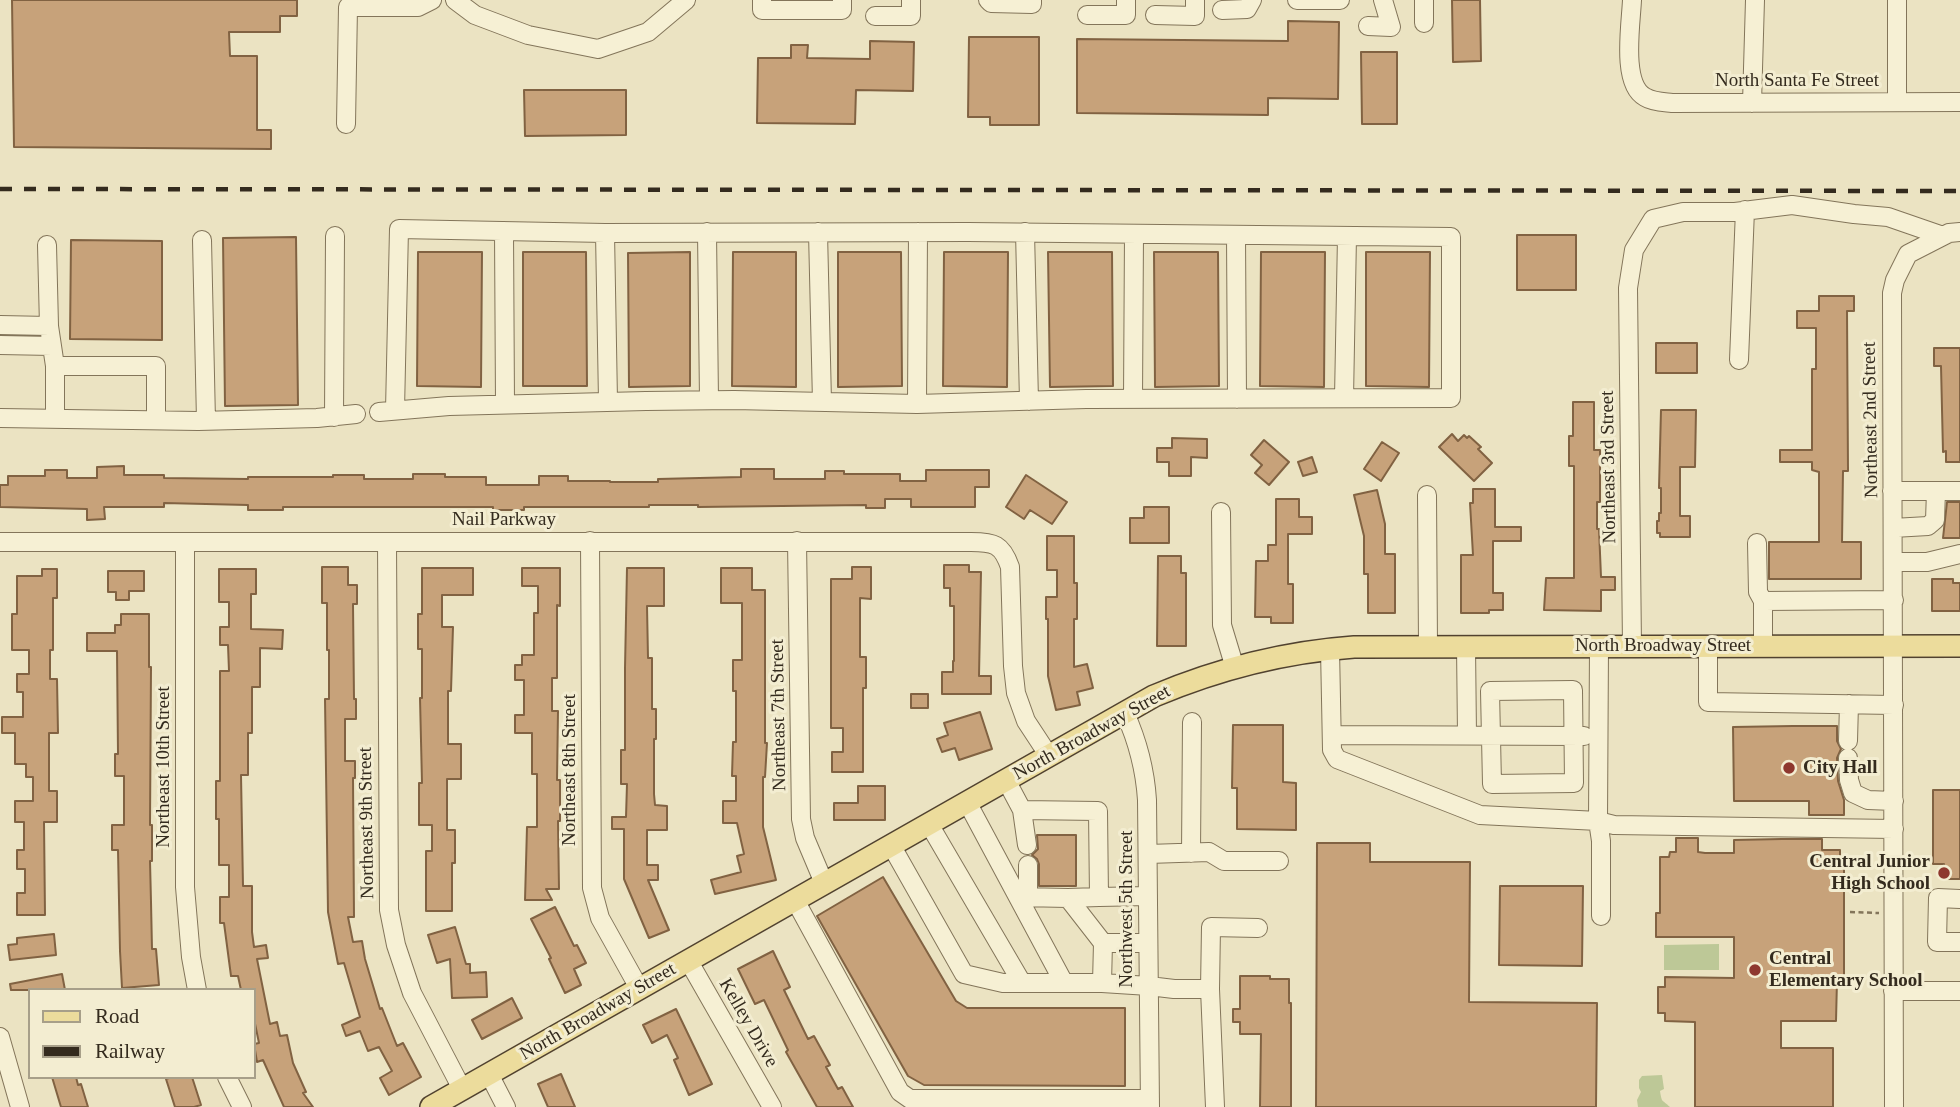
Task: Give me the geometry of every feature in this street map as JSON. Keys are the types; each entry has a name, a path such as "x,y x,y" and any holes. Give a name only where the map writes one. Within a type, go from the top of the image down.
{"main road":[{"name":"North Broadway Street","path":"431,1107 1154,696 1210,674 1298,653 1330,649 1428,646 1960,646"}],"street":[{"path":"346,124 348,7 418,7 432,0"},
{"path":"456,0 475,15 528,36 598,49 648,32 687,0"},
{"path":"762,0 762,10 842,10 842,0"},
{"path":"875,16 911,16 911,0"},
{"path":"988,0 991,3 1032,4 1032,0"},
{"path":"1087,15 1126,15 1126,0"},
{"path":"1155,15 1195,16 1195,0"},
{"path":"1222,10 1247,9 1252,0"},
{"path":"1297,0 1340,0"},
{"path":"1368,26 1391,26 1383,0"},
{"path":"1424,0 1424,23"},
{"name":"North Santa Fe Street","path":"1632,0 1630,75 1638,92 1654,101 1960,102"},
{"path":"1752,103 1755,0"},
{"path":"1897,0 1897,102"},
{"path":"1739,360 1745,211 1792,205 1888,217 1952,234"},
{"name":"Northeast 3rd Street","path":"1632,646 1628,288 1634,250 1653,219 1683,212 1745,211"},
{"path":"399,229 504,231 1025,232 1451,237 1451,398 1133,399 917,404 608,401 387,411 399,229"},
{"path":"504,231 505,404"},
{"path":"707,232 709,400"},
{"path":"818,232 821,402"},
{"path":"917,404 918,232"},
{"path":"1025,232 1029,401"},
{"path":"605,233 608,401"},
{"path":"1133,399 1134,234"},
{"name":"Northeast 2nd Street","path":"1894,1107 1892,293 1895,280 1908,254 1952,234"},
{"path":"1236,235 1237,399"},
{"path":"334,416 335,236"},
{"path":"1344,398 1346,236"},
{"path":"202,240 206,421"},
{"path":"47,245 49,326 55,366 55,418"},
{"path":"0,326 49,326"},
{"path":"0,345 52,346"},
{"path":"55,366 156,366 156,420"},
{"path":"0,418 206,421 317,418 356,414"},
{"path":"1892,491 1960,491"},
{"path":"1893,528 1928,526 1936,520 1936,491"},
{"path":"1427,495 1428,646"},
{"path":"1221,512 1222,625 1235,668"},
{"name":"Northeast 8th Street","path":"590,541 592,888 600,918 639,988"},
{"name":"Nail Parkway","path":"0,542 797,541 993,544 1005,552 1012,579 1016,693 1026,721 1049,756"},
{"name":"Northeast 7th Street","path":"797,541 801,819 805,838 824,883"},
{"name":"Northeast 9th Street","path":"387,542 389,910 412,993 462,1089"},
{"name":"Northeast 10th Street","path":"185,543 185,887 197,988"},
{"path":"1757,543 1758,592 1763,601 1763,646"},
{"path":"1893,562 1927,562 1960,554"},
{"path":"1763,601 1894,600"},
{"path":"1466,646 1467,735"},
{"path":"1599,646 1598,821 1601,841 1594,896 1601,916"},
{"path":"1708,646 1708,702 1894,705"},
{"path":"1330,649 1333,754 1342,762 1479,815 1598,821 1614,825 1894,829"},
{"path":"1490,691 1573,691 1574,736 1574,783 1492,784 1490,691"},
{"path":"1849,704 1849,780 1853,793 1868,800 1894,801"},
{"name":"Northwest 5th Street","path":"1125,713 1144,766 1147,800 1150,1103"},
{"path":"1191,853 1192,722"},
{"path":"1332,735 1599,736"},
{"path":"1006,780 1022,810 1027,845"},
{"path":"967,802 1023,897 1064,983"},
{"path":"1022,810 1098,811 1099,897"},
{"path":"929,824 1022,983"},
{"path":"891,845 964,974 1003,984 1102,983 1210,989"},
{"path":"1148,854 1209,852 1224,861 1279,861"},
{"path":"1023,897 1028,865"},
{"path":"1023,897 1148,896"},
{"path":"1068,898 1103,943 1102,983"},
{"path":"1960,899 1938,898 1937,942 1960,942"},
{"path":"795,900 900,1093 910,1099 1150,1103"},
{"path":"1215,1107 1210,989 1211,928 1258,928"},
{"path":"1103,943 1149,943"},
{"name":"Kelley Drive","path":"688,960 772,1107"},
{"path":"1893,991 1960,992"},
{"path":"0,1037 20,1107"},
{"path":"489,1074 506,1107"},
{"path":"228,1079 242,1107"}],"green space":[{"path":"1719,944 1719,970 1664,970 1664,945"},
{"path":"1662,1075 1664,1089 1660,1091 1661,1098 1670,1107 1638,1107 1637,1100 1641,1092 1639,1080 1642,1076"}],"building":[{"path":"12,0 297,0 297,16 280,16 280,32 229,32 230,56 257,56 257,130 271,130 271,149 14,147"},
{"path":"1452,0 1480,0 1481,61 1453,62"},
{"path":"1288,21 1339,22 1338,99 1268,98 1268,115 1077,113 1077,39 1288,41"},
{"path":"969,37 1039,37 1039,125 990,125 990,117 968,117"},
{"path":"870,41 914,42 913,91 856,90 855,124 757,123 758,58 791,58 791,45 808,45 807,58 870,59"},
{"path":"1361,52 1397,52 1397,124 1362,124"},
{"path":"524,90 626,90 626,135 525,136"},
{"path":"1517,235 1576,235 1576,290 1517,290"},
{"path":"296,237 298,405 225,406 223,238"},
{"path":"71,240 162,241 162,340 70,339"},
{"path":"418,252 482,252 481,387 417,386"},
{"path":"523,252 586,252 587,386 523,386"},
{"path":"690,252 690,386 629,387 628,253"},
{"path":"733,252 796,252 796,387 732,386"},
{"path":"838,252 901,252 902,386 838,387"},
{"path":"944,252 1008,252 1007,387 943,386"},
{"path":"1048,252 1112,252 1113,386 1050,387"},
{"path":"1154,252 1218,252 1219,386 1155,387"},
{"path":"1261,252 1325,252 1324,387 1260,386"},
{"path":"1366,252 1430,252 1429,387 1366,386"},
{"path":"1819,296 1854,296 1854,311 1847,311 1848,471 1843,471 1842,542 1861,542 1861,579 1769,579 1769,542 1819,542 1819,472 1812,470 1812,462 1780,462 1780,450 1812,450 1812,369 1816,369 1816,328 1797,328 1797,311 1819,311"},
{"path":"1656,343 1697,343 1697,373 1656,373"},
{"path":"1934,348 1960,348 1960,462 1946,462 1946,451 1943,452 1941,366 1934,366"},
{"path":"1573,402 1594,402 1594,450 1600,450 1597,529 1601,577 1615,577 1615,590 1601,590 1601,611 1544,610 1546,578 1574,578 1574,466 1569,466 1569,436 1573,436"},
{"path":"1661,410 1696,410 1695,467 1680,467 1680,516 1690,516 1690,537 1660,537 1660,533 1657,533 1657,521 1661,513"},
{"path":"1452,434 1458,441 1464,435 1467,438 1469,436 1492,463 1474,481 1439,447"},
{"path":"1172,438 1207,439 1207,458 1191,457 1191,476 1169,476 1169,462 1157,462 1157,448 1172,448"},
{"path":"1264,440 1289,462 1269,485 1255,473 1262,465 1251,455"},
{"path":"1382,442 1399,453 1381,481 1364,469"},
{"path":"1312,457 1317,472 1303,476 1298,462"},
{"path":"124,466 124,475 164,475 164,478 248,479 364,475 364,479 413,479 413,474 445,474 445,477 486,477 486,485 539,485 539,476 568,476 568,481 610,482 741,477 741,469 774,469 774,479 825,479 825,471 844,471 844,474 900,474 900,481 926,481 926,470 989,470 989,487 975,487 975,507 911,507 911,499 885,499 885,508 866,508 866,505 649,505 524,507 524,510 493,510 493,507 283,507 283,510 248,510 248,505 164,503 164,507 104,507 105,519 87,520 87,509 0,507 0,485 8,485 8,476 45,476 45,470 67,470 67,478 97,478 97,467"},
{"path":"1026,475 1067,502 1052,524 1030,510 1024,519 1006,507"},
{"path":"1473,489 1495,489 1495,527 1521,527 1521,541 1493,541 1493,593 1503,593 1503,610 1489,610 1489,613 1461,613 1461,555 1473,555 1470,503 1473,503"},
{"path":"1377,490 1385,524 1385,554 1395,554 1395,613 1368,613 1364,536 1354,495"},
{"path":"1276,499 1299,499 1299,517 1312,517 1312,534 1288,534 1288,584 1293,584 1293,623 1271,623 1271,617 1255,617 1256,561 1268,561 1268,545 1276,545"},
{"path":"1947,502 1960,502 1960,538 1943,538"},
{"path":"1144,507 1169,507 1169,543 1130,543 1130,518 1144,518"},
{"path":"1047,536 1074,536 1077,619 1074,619 1074,667 1087,664 1093,688 1077,692 1080,705 1056,710 1048,676 1046,597 1057,597 1057,570 1047,570"},
{"path":"1158,556 1181,556 1181,573 1186,573 1186,646 1157,646"},
{"path":"944,565 969,565 969,572 981,572 979,676 991,676 991,694 942,694 942,672 953,672 954,661 954,606 950,606 950,588 944,588"},
{"path":"322,567 348,567 348,585 357,585 357,604 353,604 356,719 345,719 345,761 355,761 354,917 348,917 353,942 362,941 380,1009 382,1008 397,1046 403,1043 421,1077 389,1095 380,1078 392,1071 379,1047 368,1051 360,1031 346,1036 342,1025 360,1017 344,963 338,964 328,912 325,699 329,699 329,650 327,603 322,603"},
{"path":"852,567 871,567 871,599 860,598 860,657 866,657 866,688 863,688 863,772 832,772 832,752 843,752 843,728 831,728 831,579 852,579"},
{"path":"422,568 473,568 473,595 442,595 442,627 453,627 451,691 448,691 448,744 461,744 461,779 447,779 447,830 455,830 452,911 426,911 426,851 432,851 432,825 419,825 419,783 422,783 422,649 418,649 418,614 422,614"},
{"path":"522,568 560,568 557,678 552,678 552,711 558,711 559,889 546,889 552,900 525,900 527,827 537,827 537,774 532,774 532,733 515,733 515,715 524,715 524,680 515,680 515,665 522,665 522,655 534,655 534,613 538,613 538,586 522,586"},
{"path":"627,568 664,568 664,606 647,606 648,658 652,658 652,709 656,709 654,794 655,805 667,806 667,830 647,830 647,865 658,865 658,880 648,880 669,930 649,938 624,879 624,829 612,829 612,817 626,817 627,784 621,784 621,750 625,750"},
{"path":"721,568 752,568 752,590 765,590 767,743 763,777 763,827 776,880 715,894 711,880 741,872 737,856 744,854 737,823 723,823 723,801 736,801 736,776 732,776 733,742 736,742 733,660 742,660 742,603 721,603"},
{"path":"42,569 57,569 57,598 53,598 50,679 57,679 58,733 49,733 49,791 57,791 57,822 44,822 45,915 17,915 17,893 25,893 25,869 17,869 17,850 24,850 24,822 15,822 15,801 33,801 33,777 26,777 26,764 15,764 15,733 2,733 2,717 23,717 23,692 17,692 17,674 29,674 29,650 12,650 12,614 17,614 17,576 42,576"},
{"path":"219,569 256,569 256,594 251,594 251,629 283,630 282,649 260,648 260,687 252,687 248,775 241,775 243,886 252,886 254,947 266,945 268,958 257,959 270,1024 277,1022 280,1036 287,1035 293,1063 306,1092 303,1093 313,1107 284,1107 263,1060 257,1062 256,1044 259,1043 256,1029 256,988 241,988 238,976 231,976 224,923 220,923 220,897 229,897 229,865 219,865 216,781 220,781 220,671 229,671 228,645 220,645 220,627 229,627 229,602 219,602"},
{"path":"108,571 144,571 144,591 129,591 129,600 116,600 116,592 108,592"},
{"path":"1932,579 1953,579 1953,583 1960,583 1960,611 1932,611"},
{"path":"121,614 149,614 152,949 156,949 159,985 122,988 118,850 112,850 112,825 124,825 124,776 115,776 115,754 118,754 117,651 87,651 87,633 115,633 115,625 121,625"},
{"path":"911,694 928,694 928,708 911,708"},
{"path":"980,712 992,749 959,760 955,748 942,752 937,739 948,735 944,723"},
{"path":"1233,725 1283,725 1283,782 1296,783 1296,830 1237,829 1237,788 1232,788"},
{"name":"City Hall","path":"1837,726 1837,741 1841,749 1837,758 1838,781 1844,800 1844,815 1809,815 1809,801 1734,801 1733,727"},
{"path":"858,786 885,786 885,820 834,820 834,803 858,803"},
{"path":"1933,790 1960,790 1960,879 1944,879 1944,864 1933,864"},
{"path":"1037,835 1076,835 1076,886 1039,886 1039,864 1032,855 1038,849"},
{"path":"1676,838 1698,838 1698,852 1705,853 1734,853 1734,840 1822,839 1822,850 1840,850 1840,863 1844,863 1844,980 1837,980 1836,1021 1781,1021 1781,1048 1833,1048 1833,1107 1695,1107 1695,1022 1665,1021 1665,1013 1658,1013 1658,987 1665,987 1665,977 1734,978 1734,937 1656,937 1656,913 1660,913 1660,857 1669,857 1670,852 1676,852"},
{"path":"1317,843 1370,843 1370,862 1470,862 1469,1002 1597,1003 1596,1107 1316,1107"},
{"path":"883,877 956,1001 967,1008 1125,1008 1125,1086 924,1085 908,1076 817,916"},
{"path":"1500,886 1583,886 1582,966 1499,965"},
{"path":"555,907 574,946 577,945 586,963 574,969 581,985 565,993 531,919"},
{"path":"455,927 466,964 470,964 470,973 486,972 487,997 452,998 450,959 437,963 428,935"},
{"path":"54,934 56,955 10,960 8,945 17,944 17,938"},
{"path":"773,951 790,987 784,990 808,1039 814,1036 830,1065 826,1067 838,1089 842,1087 853,1107 817,1107 786,1052 788,1050 764,1000 755,1004 738,969"},
{"path":"62,974 65,988 11,990 10,984"},
{"path":"1240,976 1289,979 1291,1107 1260,1107 1261,1034 1240,1034 1240,1022 1233,1022 1233,1009 1240,1009"},
{"path":"512,998 522,1018 482,1039 472,1020"},
{"path":"676,1009 712,1084 689,1095 674,1060 678,1058 667,1035 652,1043 643,1025"},
{"path":"561,1074 575,1107 548,1107 538,1084"},
{"path":"53,1079 76,1079 78,1085 81,1084 88,1107 61,1107"},
{"path":"166,1079 193,1079 201,1105 175,1107"}],"railway":[{"path":"0,189 1960,191"}],"place":[{"name":"City Hall","path":"1789,768"},
{"name":"Central Junior High School","path":"1944,873"},
{"name":"Central Elementary School","path":"1755,970"}]}
